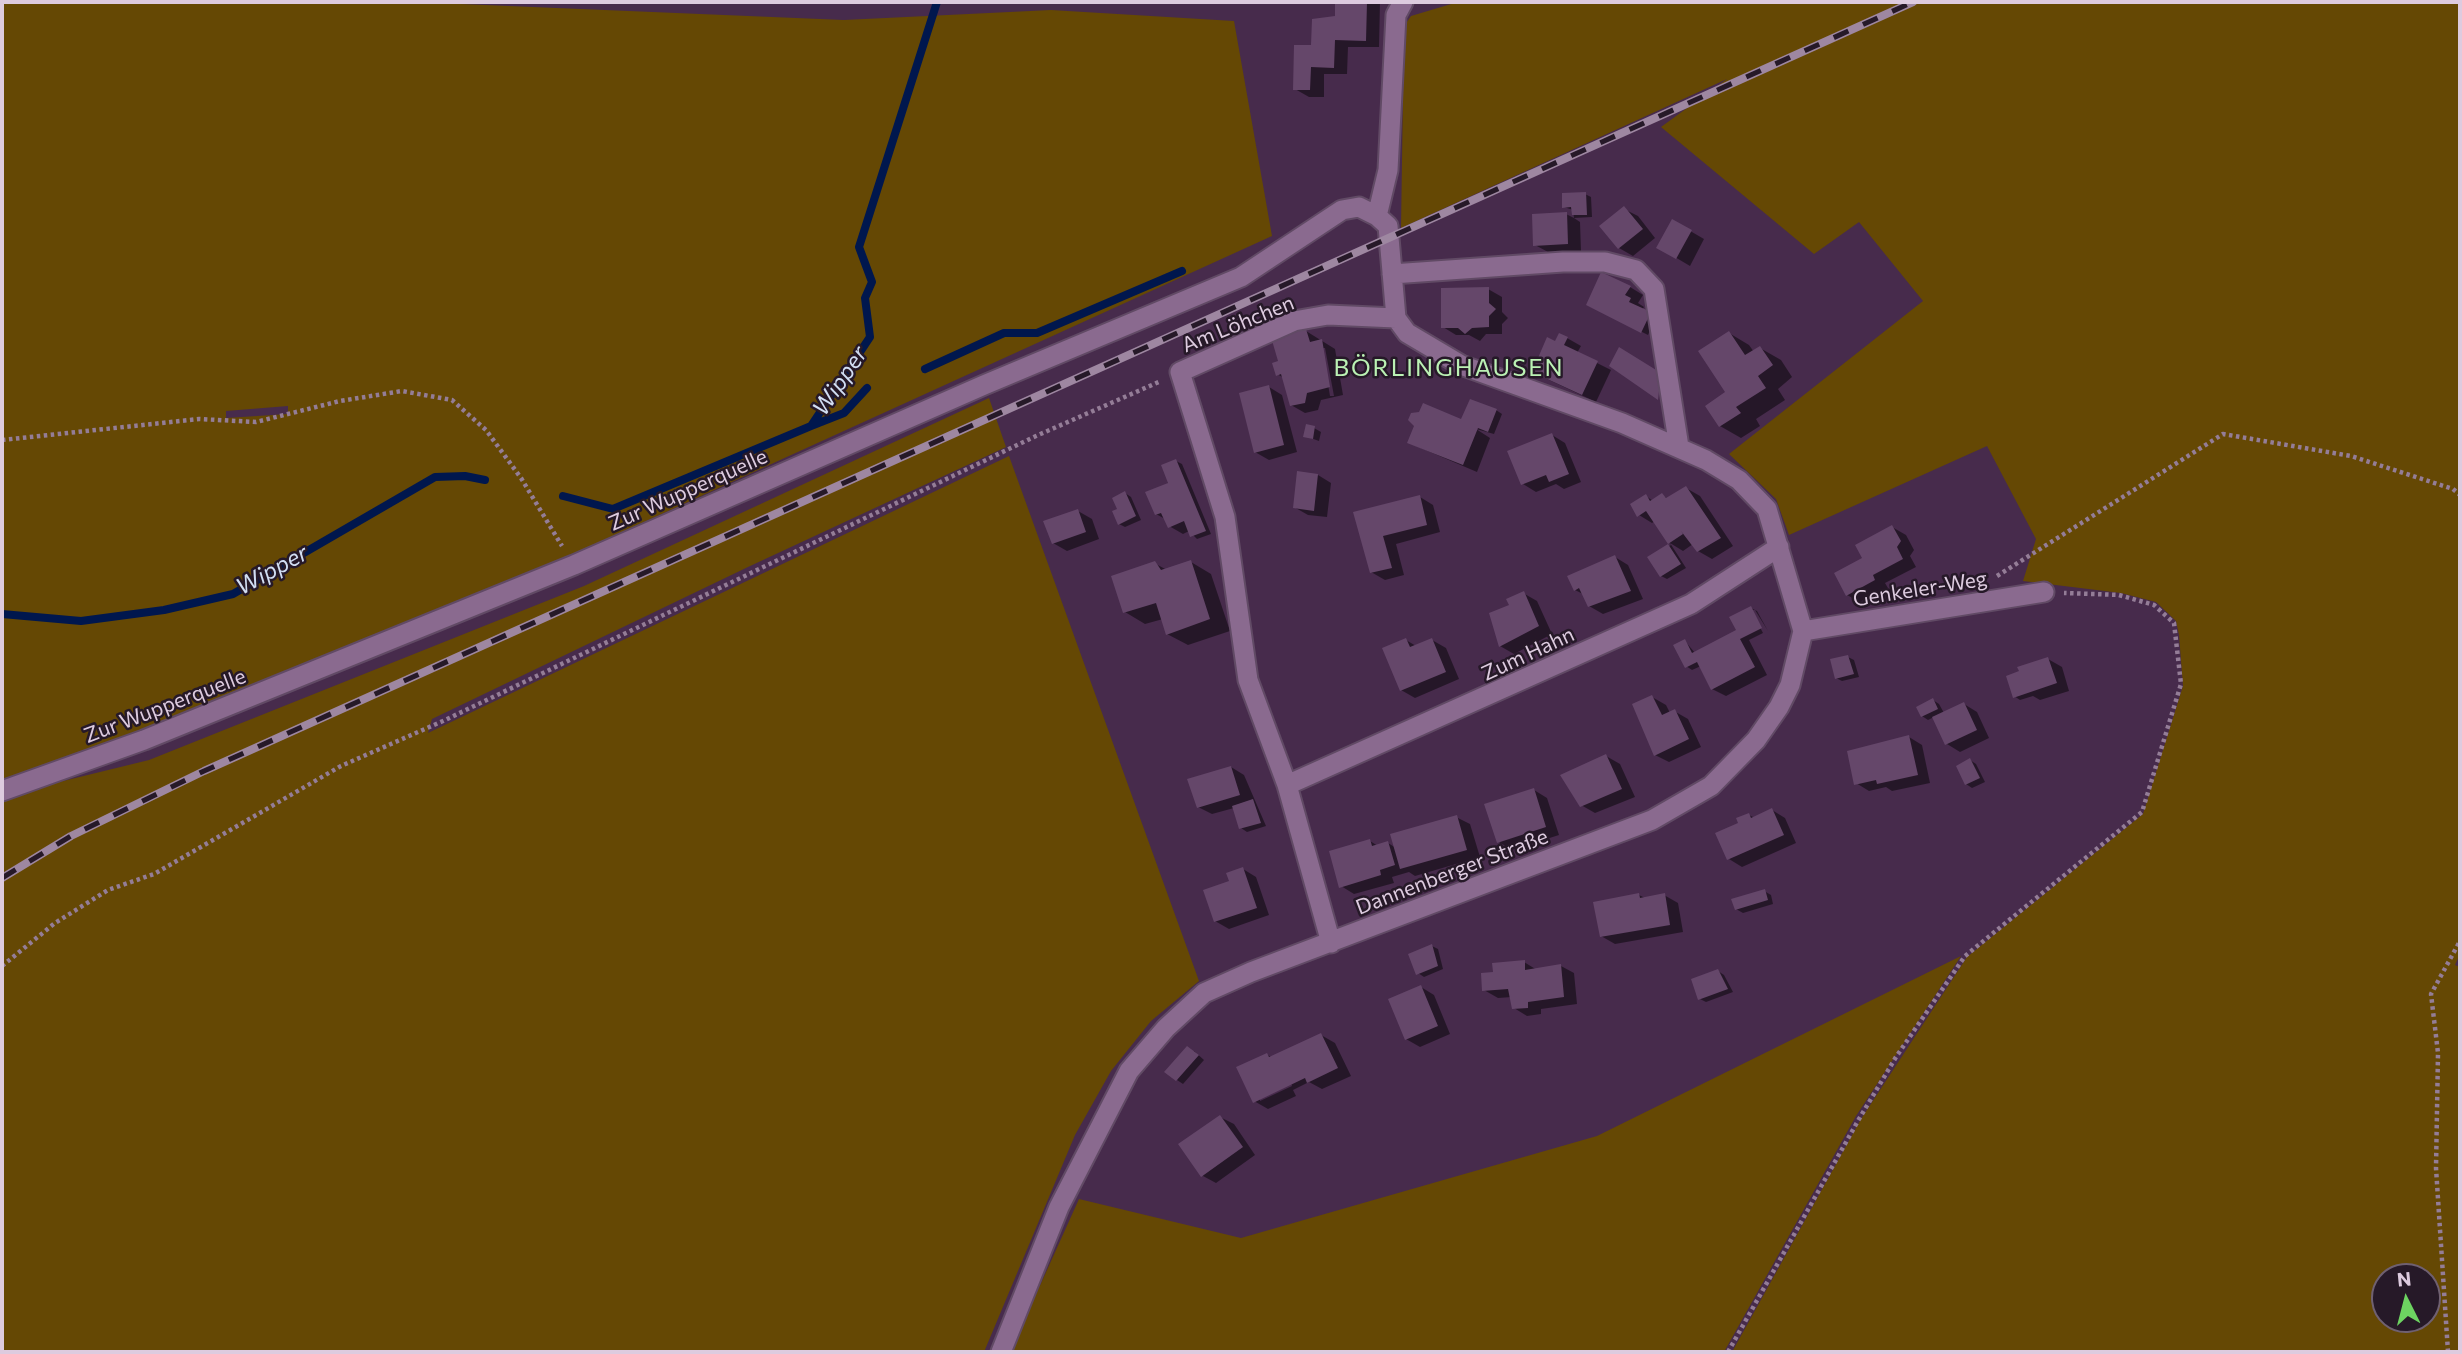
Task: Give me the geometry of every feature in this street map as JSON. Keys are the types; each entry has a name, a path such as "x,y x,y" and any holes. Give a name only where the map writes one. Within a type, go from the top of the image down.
{"street":[{"path":"1396,318 1388,226 1377,216 1388,170 1396,15 1403,2"},
{"name":"Zur Wupperquelle","path":"2,791 144,740 573,565 984,385 1241,277 1342,210 1359,207 1377,216"},
{"path":"1392,274 1563,262 1605,262 1636,270 1654,289 1679,447"},
{"name":"Am Löhchen","path":"1180,372 1294,321 1328,315 1396,318"},
{"name":"Dannenberger Straße","path":"1001,1352 1059,1207 1129,1071 1166,1028 1204,993 1251,972 1652,820 1711,786 1756,740 1779,707 1790,685 1803,631 1767,509 1739,481 1679,447 1461,365 1407,333 1396,318"},
{"path":"1180,372 1225,517 1248,680 1287,785 1331,943"},
{"name":"Zum Hahn","path":"1287,785 1414,731 1691,604 1779,547"},
{"name":"Genkeler-Weg","path":"1803,631 2044,592"}],"path":[{"path":"2,966 55,923 108,890 153,874 341,766 443,721 1036,436 1180,372"},
{"path":"2,440 199,419 256,422 340,401 402,391 452,400 485,429 521,478 573,565"},
{"path":"1990,580 2223,434 2351,456 2453,489 2460,495"},
{"path":"1728,1352 1866,1108 1965,956 2143,812 2181,684 2174,623 2154,606 2119,595 2044,592"},
{"path":"2448,1352 2436,1168 2438,1053 2431,994 2460,942"}],"shaded area":[{"path":"2,2 413,2 844,20 1051,10 1234,21 1272,236 554,563 2,788","holes":["288,406 288,414 226,418 226,411"]},
{"path":"1458,2 2460,2 2460,954 2455,965 2460,967 2460,1352 1732,1352 1861,1119 1967,957 2143,814 2183,686 2176,621 2156,602 2121,593 2023,581 2036,539 1987,446 1789,535 1776,499 1729,454 1923,301 1859,222 1814,254 1661,127 1727,79 1401,228 1404,26 1411,16"},
{"path":"989,398 1006,447 432,719 428,733 1009,456 1199,981 1151,1021 1111,1071 1075,1135 984,1352 2,1352 2,796 149,760 584,586"},
{"path":"1961,956 1856,1116 1724,1352 1010,1352 1079,1199 1241,1238 1597,1136"}],"building":[{"path":"1335,2 1367,2 1366,41 1335,40 1334,68 1311,67 1310,90 1293,90 1294,45 1311,45 1312,19 1335,16"},
{"path":"1586,192 1587,215 1572,215 1571,207 1562,208 1562,193"},
{"path":"1624,206 1643,229 1618,249 1599,226"},
{"path":"1567,212 1568,244 1533,246 1532,214"},
{"path":"1672,219 1692,230 1676,259 1656,248"},
{"path":"1601,272 1631,286 1625,295 1631,298 1629,302 1651,312 1641,333 1586,305"},
{"path":"1489,287 1489,303 1496,309 1489,316 1489,327 1472,328 1465,334 1458,328 1441,328 1441,288"},
{"path":"1306,329 1310,342 1322,339 1330,387 1307,393 1305,403 1290,406 1281,374 1276,376 1272,363 1278,361 1271,337"},
{"path":"1729,331 1745,355 1760,346 1773,365 1758,376 1766,388 1736,407 1741,413 1719,427 1705,406 1725,392 1698,351"},
{"path":"1559,333 1568,337 1564,345 1598,361 1582,395 1532,372 1547,337 1555,341"},
{"path":"1619,347 1661,373 1658,400 1609,366"},
{"path":"1269,385 1284,445 1254,453 1239,393"},
{"path":"1470,399 1497,409 1488,432 1478,428 1463,465 1407,443 1414,426 1408,420 1411,413 1419,412 1423,403 1461,419"},
{"path":"1306,424 1315,426 1313,439 1303,437"},
{"path":"1552,433 1569,474 1549,482 1546,475 1521,485 1507,451"},
{"path":"1176,459 1206,531 1190,537 1184,521 1168,528 1161,513 1155,515 1145,492 1168,483 1161,465"},
{"path":"1297,471 1318,474 1314,511 1293,508"},
{"path":"1686,486 1721,538 1697,552 1681,531 1683,534 1668,544 1646,511 1637,517 1630,504 1646,494 1650,501 1662,493 1666,498"},
{"path":"1125,491 1136,516 1118,525 1112,511 1117,509 1112,498"},
{"path":"1420,495 1427,525 1383,536 1392,568 1370,573 1353,512"},
{"path":"1078,509 1086,532 1052,544 1043,521"},
{"path":"1892,525 1901,541 1897,547 1903,559 1873,575 1875,580 1846,596 1834,573 1862,558 1855,545"},
{"path":"1668,544 1681,564 1660,577 1647,557"},
{"path":"1615,555 1631,591 1588,607 1579,588 1574,591 1567,576"},
{"path":"1191,560 1210,619 1166,635 1156,603 1123,613 1111,576 1155,561 1161,570"},
{"path":"1524,591 1539,626 1499,647 1489,613 1509,605 1506,599"},
{"path":"1751,606 1762,628 1740,639 1755,667 1711,690 1697,662 1685,668 1673,645 1685,639 1692,653 1736,630 1729,617"},
{"path":"1406,638 1410,647 1432,638 1446,672 1400,691 1382,648"},
{"path":"1848,655 1854,674 1835,679 1830,659"},
{"path":"2048,657 2057,683 2013,698 2006,676 2019,671 2017,667"},
{"path":"1652,695 1662,715 1675,709 1689,739 1654,756 1632,704"},
{"path":"1933,698 1938,709 1921,717 1916,707"},
{"path":"1964,702 1977,730 1945,745 1932,717"},
{"path":"1909,735 1918,775 1877,784 1876,780 1854,785 1847,751"},
{"path":"1606,754 1622,789 1580,807 1560,775"},
{"path":"1970,758 1980,778 1965,785 1956,766"},
{"path":"1231,766 1240,795 1197,808 1187,779"},
{"path":"1534,788 1546,827 1497,843 1484,804"},
{"path":"1253,799 1261,823 1239,829 1232,806"},
{"path":"1772,808 1784,835 1727,860 1715,833 1738,823 1736,818 1749,813 1751,818"},
{"path":"1457,815 1467,850 1400,869 1390,834"},
{"path":"1370,839 1372,846 1388,841 1395,865 1380,870 1381,875 1339,888 1329,851"},
{"path":"1243,867 1257,908 1214,922 1203,890 1229,881 1226,873"},
{"path":"1765,889 1768,900 1735,910 1731,899"},
{"path":"1639,893 1640,898 1665,893 1670,925 1600,937 1593,902"},
{"path":"1432,944 1438,966 1416,975 1408,954"},
{"path":"1525,960 1525,970 1561,964 1564,997 1528,1002 1528,1008 1512,1009 1508,989 1482,991 1481,973 1493,972 1492,963"},
{"path":"1718,969 1728,989 1698,1000 1691,979"},
{"path":"1421,985 1438,1026 1405,1040 1388,999"},
{"path":"1321,1033 1338,1068 1307,1083 1305,1078 1253,1103 1236,1067 1267,1053 1269,1057"},
{"path":"1187,1046 1199,1055 1176,1081 1164,1072"},
{"path":"1220,1115 1243,1147 1201,1177 1178,1144"}],"waterway":[{"name":"Wipper","path":"563,496 613,509 811,426 870,337 865,298 872,282 859,247 937,2"},
{"path":"925,369 1004,333 1037,333 1182,271"},
{"path":"811,426 844,413 867,388"},
{"name":"Wipper","path":"2,614 81,621 164,610 233,594 435,477 465,476 485,480"}],"railway":[{"path":"2,878 71,836 204,771 1913,2"}],"district":[{"name":"BÖRLINGHAUSEN","path":"1449,368"}]}
